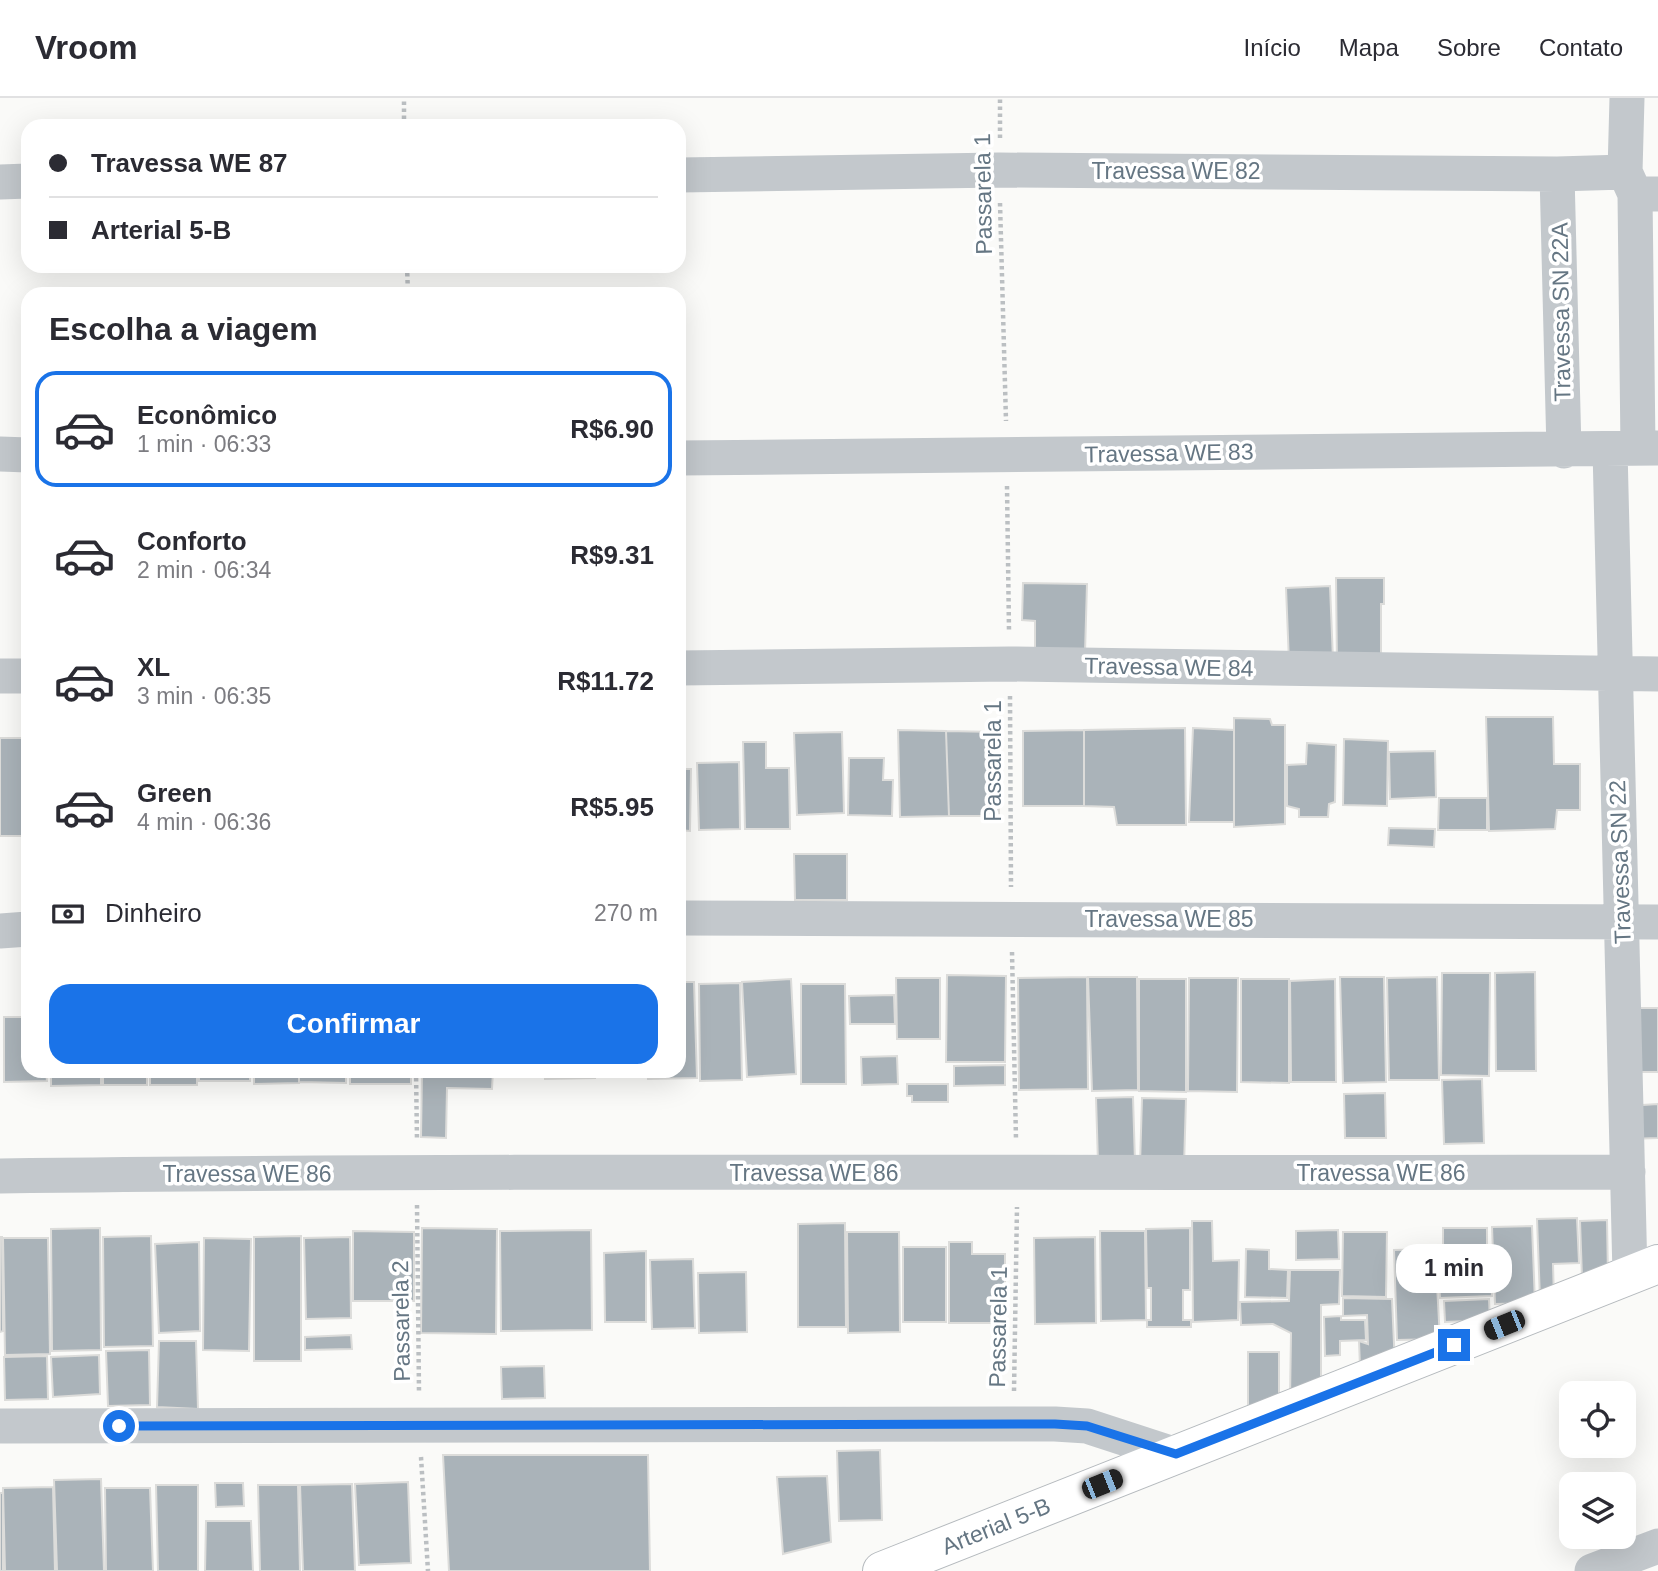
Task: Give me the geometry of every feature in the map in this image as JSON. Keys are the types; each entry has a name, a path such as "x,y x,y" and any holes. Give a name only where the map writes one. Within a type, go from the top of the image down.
{"main road":[{"name":"Arterial 5-B","path":"882,1571 1644,1269"}],"street":[{"path":"1627,98 1639,187 1635,448"},
{"name":"Travessa WE 82","path":"686,174 999,170 1557,174 1639,187"},
{"name":"Travessa SN 22A","path":"1557,174 1564,451"},
{"path":"0,182 21,181"},
{"name":"Travessa WE 83","path":"686,458 1564,451 1635,448"},
{"name":"Travessa SN 22","path":"1635,448 1615,675 1628,1172 1644,1269"},
{"path":"0,454 21,455"},
{"name":"Travessa WE 84","path":"686,668 1010,664 1658,674"},
{"path":"0,676 21,676"},
{"name":"Travessa WE 85","path":"686,918 1658,922"},
{"path":"0,931 21,930"},
{"name":"Travessa WE 86","path":"0,1176 417,1172 1628,1172"},
{"path":"0,1426 1014,1423 1087,1426 1176,1454"},
{"path":"1592,1571 1658,1546"}],"path":[{"path":"404,98 404,119"},
{"name":"Passarela 1","path":"1000,98 999,170 1007,455 1011,919 1017,1174 1014,1423"},
{"name":"Passarela 2","path":"416,1078 419,1425 428,1571"}],"building":[{"path":"1336,578 1384,578 1384,604 1381,604 1381,666 1337,667"},
{"path":"1023,583 1087,584 1085,653 1035,652 1035,621 1022,620"},
{"path":"1330,586 1333,660 1289,662 1286,588"},
{"path":"1486,717 1553,717 1554,764 1580,764 1580,810 1557,810 1555,829 1489,831"},
{"path":"1234,718 1270,719 1272,725 1285,725 1285,824 1234,827"},
{"path":"1185,728 1186,825 1117,825 1114,807 1084,806 1084,730"},
{"path":"1193,728 1234,730 1234,822 1189,822"},
{"path":"898,730 946,731 949,816 900,817"},
{"path":"1084,730 1084,806 1023,806 1023,731"},
{"path":"946,731 997,732 999,816 949,816"},
{"path":"842,732 844,813 797,815 794,733"},
{"path":"0,738 21,738 21,836 0,836"},
{"path":"1344,739 1388,741 1387,806 1343,805"},
{"path":"743,742 766,742 766,768 789,768 790,829 745,829"},
{"path":"1307,743 1336,745 1335,802 1329,804 1328,817 1299,817 1299,809 1287,806 1287,765 1306,764"},
{"path":"1435,751 1436,797 1390,799 1389,752"},
{"path":"849,758 884,758 883,780 893,780 892,816 848,815"},
{"path":"739,762 740,829 699,830 697,763"},
{"path":"686,769 691,769 690,831 686,831"},
{"path":"1439,798 1487,798 1487,830 1438,830"},
{"path":"1389,828 1435,829 1434,847 1388,845"},
{"path":"794,854 847,854 847,900 795,900"},
{"path":"1535,972 1536,1071 1496,1071 1495,973"},
{"path":"1442,973 1490,973 1489,1076 1441,1075"},
{"path":"947,975 1006,976 1005,1062 946,1062"},
{"path":"1087,977 1088,1089 1019,1090 1018,978"},
{"path":"1088,977 1137,977 1138,1090 1092,1091"},
{"path":"1340,977 1384,977 1386,1082 1343,1083"},
{"path":"1437,977 1439,1080 1389,1080 1387,978"},
{"path":"896,978 940,978 940,1039 897,1039"},
{"path":"1189,978 1238,978 1237,1092 1188,1091"},
{"path":"791,979 796,1074 747,1077 742,982"},
{"path":"1139,979 1186,979 1186,1092 1139,1091"},
{"path":"1241,979 1289,979 1289,1083 1241,1082"},
{"path":"1335,979 1336,1082 1291,1082 1290,981"},
{"path":"686,982 694,982 697,1078 648,1079 686,1078"},
{"path":"740,983 742,1080 700,1081 699,984"},
{"path":"801,984 845,984 846,1084 801,1084"},
{"path":"894,995 895,1024 850,1024 849,996"},
{"path":"1639,1008 1658,1008 1658,1072 1639,1072"},
{"path":"4,1017 21,1017 21,1078 47,1078 47,1081 4,1082"},
{"path":"897,1056 898,1084 862,1085 861,1057"},
{"path":"1005,1065 1005,1085 954,1086 954,1066"},
{"path":"51,1078 101,1078 101,1085 51,1086"},
{"path":"103,1078 147,1078 147,1085 103,1085"},
{"path":"150,1078 197,1078 197,1085 150,1085"},
{"path":"199,1078 250,1078 250,1081 199,1081"},
{"path":"254,1078 299,1078 299,1083 254,1084"},
{"path":"299,1078 346,1078 346,1083 299,1082"},
{"path":"350,1078 411,1078 411,1084 350,1084"},
{"path":"422,1078 493,1078 492,1089 447,1088 446,1138 421,1137"},
{"path":"1482,1079 1484,1143 1444,1144 1442,1080"},
{"path":"907,1084 948,1084 948,1102 912,1102 912,1096 907,1096"},
{"path":"1385,1093 1386,1138 1345,1138 1344,1094"},
{"path":"1133,1097 1135,1162 1098,1163 1096,1098"},
{"path":"1142,1098 1186,1099 1184,1166 1140,1165"},
{"path":"1658,1104 1658,1138 1629,1139 1627,1106"},
{"path":"1577,1218 1579,1263 1553,1264 1554,1299 1540,1299 1537,1219"},
{"path":"1607,1220 1608,1277 1582,1278 1580,1221"},
{"path":"1192,1221 1212,1221 1213,1261 1239,1260 1238,1320 1193,1322"},
{"path":"845,1223 846,1327 798,1327 798,1224"},
{"path":"1532,1226 1535,1303 1495,1304 1492,1227"},
{"path":"100,1228 101,1350 52,1351 51,1229"},
{"path":"422,1228 497,1229 496,1334 421,1333"},
{"path":"1190,1228 1190,1290 1183,1290 1183,1320 1191,1320 1191,1327 1147,1327 1147,1320 1151,1320 1151,1288 1147,1288 1146,1229"},
{"path":"1443,1228 1487,1228 1487,1253 1443,1254"},
{"path":"591,1230 592,1330 501,1331 500,1231"},
{"path":"1338,1230 1339,1259 1296,1260 1296,1231"},
{"path":"353,1231 414,1232 414,1301 353,1301"},
{"path":"1100,1231 1145,1231 1146,1320 1101,1321"},
{"path":"847,1232 899,1232 900,1332 848,1333"},
{"path":"1343,1232 1387,1232 1386,1297 1342,1296"},
{"path":"151,1236 153,1346 104,1347 103,1237"},
{"path":"301,1236 301,1361 254,1361 254,1237"},
{"path":"0,1237 3,1331 0,1332"},
{"path":"350,1237 351,1318 306,1319 304,1238"},
{"path":"1095,1237 1096,1323 1035,1324 1034,1238"},
{"path":"3,1238 48,1238 50,1354 5,1355"},
{"path":"204,1238 251,1239 249,1351 203,1350"},
{"path":"199,1242 200,1331 159,1333 155,1244"},
{"path":"949,1242 972,1242 972,1254 1005,1254 1005,1323 949,1323"},
{"path":"903,1247 946,1247 946,1322 903,1322"},
{"path":"1246,1249 1269,1250 1269,1269 1288,1270 1287,1298 1245,1297"},
{"path":"1435,1249 1440,1339 1397,1340 1394,1250"},
{"path":"646,1251 646,1322 605,1322 604,1253"},
{"path":"693,1259 695,1328 652,1329 650,1260"},
{"path":"1491,1263 1492,1296 1440,1298 1438,1266"},
{"path":"1290,1270 1340,1270 1339,1304 1321,1305 1321,1391 1290,1399 1291,1333 1273,1324 1241,1325 1240,1302 1289,1301"},
{"path":"746,1272 747,1332 699,1333 698,1273"},
{"path":"1343,1298 1392,1299 1395,1366 1360,1367 1359,1341 1368,1344 1367,1315 1343,1316"},
{"path":"1489,1299 1490,1320 1445,1322 1444,1301"},
{"path":"1341,1316 1341,1320 1365,1320 1366,1340 1340,1341 1340,1355 1325,1356 1324,1317"},
{"path":"351,1335 352,1349 305,1350 305,1337"},
{"path":"159,1341 196,1341 198,1409 157,1407"},
{"path":"149,1350 150,1405 108,1406 106,1351"},
{"path":"1248,1352 1279,1352 1279,1402 1248,1410"},
{"path":"99,1355 100,1394 53,1397 51,1357"},
{"path":"47,1356 48,1399 5,1400 4,1357"},
{"path":"544,1366 545,1398 502,1399 501,1367"},
{"path":"880,1450 882,1520 839,1521 837,1451"},
{"path":"443,1455 648,1455 650,1571 449,1571"},
{"path":"827,1476 831,1542 783,1554 777,1477"},
{"path":"101,1479 104,1571 57,1571 54,1480"},
{"path":"408,1482 411,1563 359,1565 355,1484"},
{"path":"215,1483 243,1483 244,1506 216,1507"},
{"path":"352,1484 355,1571 303,1571 300,1485"},
{"path":"156,1485 198,1485 198,1571 158,1571"},
{"path":"258,1485 298,1485 300,1571 260,1571"},
{"path":"53,1487 55,1571 5,1571 3,1488"},
{"path":"105,1488 150,1488 153,1571 106,1571"},
{"path":"0,1493 3,1493 3,1571 0,1571"},
{"path":"206,1521 251,1521 253,1571 205,1571"}],"route":[{"path":"119,1426 1055,1424 1087,1426 1176,1454 1454,1345"}]}
